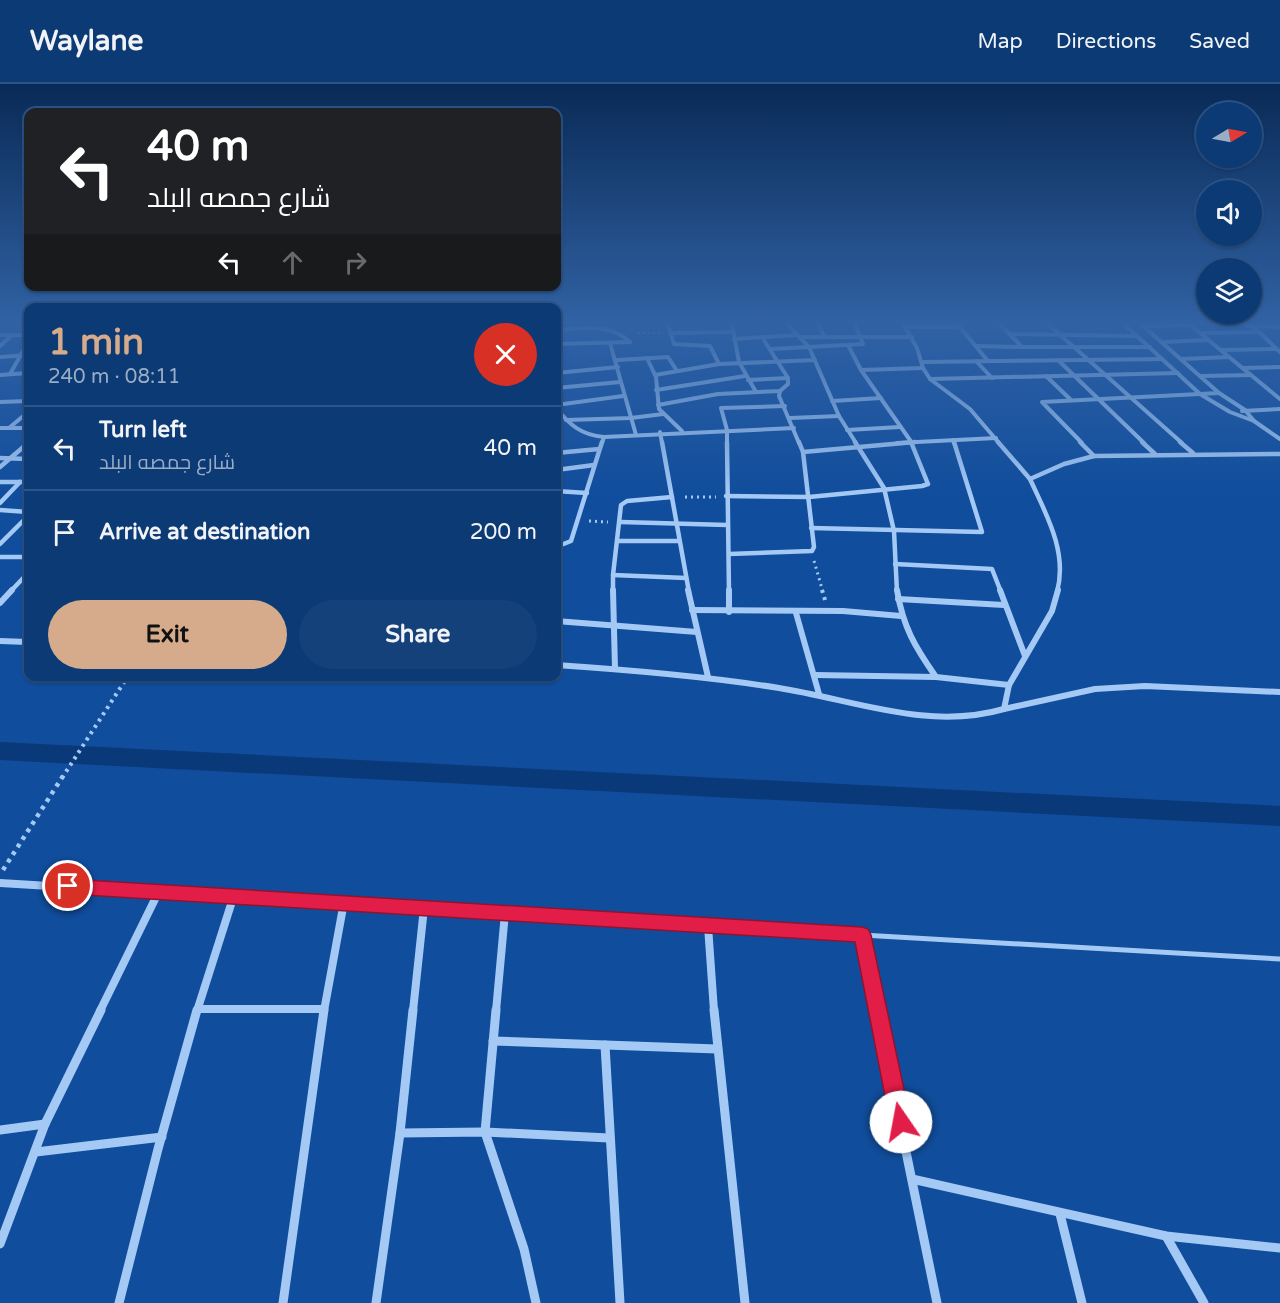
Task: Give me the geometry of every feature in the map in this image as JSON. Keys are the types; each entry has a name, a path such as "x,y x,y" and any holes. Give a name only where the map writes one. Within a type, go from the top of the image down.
{"street":[{"path":"655,381 658,405 663,414 682,431"},
{"path":"656,390 724,381"},
{"path":"748,381 756,392"},
{"path":"658,405 714,395 780,391 787,386 788,381"},
{"path":"824,381 839,416 884,488 894,531 901,616 911,640 936,677"},
{"path":"726,496 809,497 928,484 911,442 869,381"},
{"path":"933,381 970,409 1030,479 1056,536 1060,581 1052,611 1009,685 1004,709"},
{"path":"1051,381 1070,399"},
{"path":"1080,381 1155,454"},
{"path":"1112,381 1193,453"},
{"path":"1186,381 1200,394 1230,412 1254,421 1280,439"},
{"path":"1205,381 1245,410 1254,421"},
{"path":"1258,381 1280,399"},
{"path":"561,388 620,382 636,435"},
{"path":"1268,389 1280,389"},
{"path":"729,554 812,551 814,547 803,452 779,396 780,391"},
{"path":"1094,456 1042,403 1046,400 1219,393"},
{"path":"714,395 721,408 727,430 729,612"},
{"path":"561,406 623,396"},
{"path":"832,400 881,399"},
{"path":"0,402 24,402"},
{"path":"721,408 785,406"},
{"path":"1230,412 1280,409"},
{"path":"561,414 583,435 604,437 660,432 794,428"},
{"path":"566,420 631,418 663,414"},
{"path":"9,428 24,415"},
{"path":"790,418 839,416"},
{"path":"847,430 900,427"},
{"path":"0,428 24,428"},
{"path":"660,432 692,610 708,677"},
{"path":"561,545 571,541 604,437"},
{"path":"803,452 911,442 996,438"},
{"path":"811,528 982,532 953,440"},
{"path":"0,467 24,447"},
{"path":"561,453 599,449"},
{"path":"1030,479 1064,464 1094,456 1193,453 1280,454"},
{"path":"0,458 24,459"},
{"path":"561,469 594,465"},
{"path":"0,482 24,482"},
{"path":"0,502 20,482"},
{"path":"561,491 587,493"},
{"path":"615,669 613,575 619,541 621,505 672,497"},
{"path":"0,510 24,513"},
{"path":"0,544 24,518"},
{"path":"621,522 727,525"},
{"path":"619,541 680,541"},
{"path":"0,557 24,557"},
{"path":"895,564 992,569 1025,656"},
{"path":"613,575 686,578"},
{"path":"0,603 24,577"},
{"path":"898,599 1004,605"},
{"path":"692,610 868,612 901,616"},
{"path":"796,612 819,694"},
{"path":"561,621 697,632"},
{"path":"0,641 24,642"},
{"path":"561,665 708,677 819,694 927,716 971,717 1095,689 1145,686 1280,692"},
{"path":"815,675 936,677 1009,685"},
{"path":"0,883 234,895 862,935 937,1303"},
{"path":"0,1244 45,1124 159,891"},
{"path":"119,1303 213,955 234,895"},
{"path":"282,1303 324,1009 344,902"},
{"path":"376,1303 400,1133 424,908"},
{"path":"505,913 485,1132 524,1249 536,1303"},
{"path":"708,926 717,1049 745,1303"},
{"path":"199,1009 324,1009"},
{"path":"493,1041 717,1049"},
{"path":"606,1045 609,1138 620,1303"},
{"path":"0,1130 45,1124"},
{"path":"400,1133 485,1132 609,1138"},
{"path":"36,1152 162,1137"},
{"path":"912,1179 1166,1236 1280,1248"},
{"path":"1060,1214 1082,1303"},
{"path":"1166,1236 1204,1303"}],"lane":[{"path":"862,935 1280,959"}],"path":[{"path":"672,497 726,496"},
{"path":"576,521 621,522"},
{"path":"812,551 818,580 829,612"},
{"path":"0,876 125,681"}],"waterway":[{"path":"0,751 1280,816"}],"route":[{"path":"68,886 862,935 873,997 901,1122"}]}
